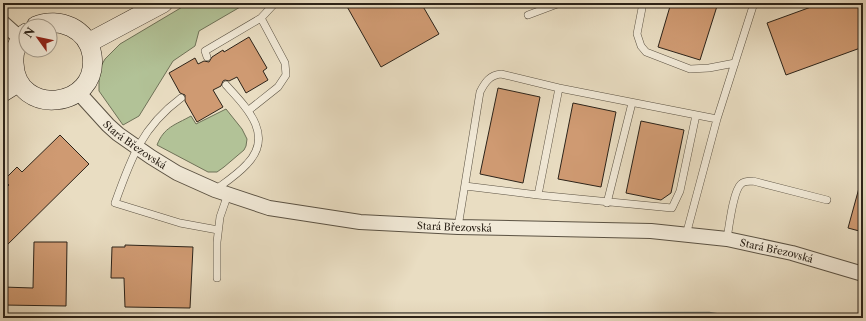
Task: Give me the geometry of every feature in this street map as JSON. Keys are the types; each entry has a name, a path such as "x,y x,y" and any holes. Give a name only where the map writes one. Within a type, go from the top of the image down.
{"main road":[{"path":"88,43 163,3"},
{"path":"18,45 15,50 15,71 20,82 31,94 47,100 64,99 71,96 78,92 86,82 92,67 92,55 88,43 77,30 66,24 58,23"},
{"path":"3,92 20,82"}],"street":[{"path":"3,23 18,33"},
{"name":"Stará Březovská","path":"78,92 108,125 137,148 177,173 222,192 269,208 360,222 458,227 651,231 686,236 727,239 792,253 863,274"}],"lane":[{"path":"207,57 205,51 261,18 275,3"},
{"path":"528,15 560,3"},
{"path":"643,3 637,34 641,46 646,52 690,69 709,68 735,63"},
{"path":"686,236 718,120 754,3"},
{"path":"249,110 278,87 286,75 285,63 261,18"},
{"path":"458,227 480,92 484,84 494,75 501,74 559,88 718,120"},
{"path":"218,278 217,242 222,192 247,164 256,151 259,139 258,130 249,110 226,85"},
{"path":"538,196 559,88"},
{"path":"181,98 166,109 154,122 137,148 126,170 115,203 180,223 218,230"},
{"path":"607,203 632,103"},
{"path":"465,186 538,196 672,208 680,191 696,115"},
{"path":"727,239 732,205 736,193 740,184 747,181 753,181 827,200"}],"green space":[{"path":"189,3 247,3 199,31 195,46 173,61 139,116 123,125 99,91 100,68 105,59 120,44"},
{"path":"226,109 242,129 247,139 246,146 244,150 217,172 208,172 157,145 163,134 175,124 191,116 196,124"}],"building":[{"path":"345,3 421,3 439,34 381,67"},
{"path":"671,3 718,3 700,60 658,47"},
{"path":"822,3 863,3 863,47 786,75 767,23"},
{"path":"249,37 267,68 263,71 268,80 246,93 237,77 229,81 223,81 221,86 213,90 223,107 197,122 185,101 185,95 180,93 169,73 195,58 198,64 204,61 209,62 212,57 223,50 224,52"},
{"path":"498,88 540,97 523,183 480,174"},
{"path":"573,103 616,112 601,187 558,179"},
{"path":"641,121 684,130 671,193 661,200 626,193"},
{"path":"60,135 89,164 3,249 3,191 9,185 4,180 17,167 22,172"},
{"path":"859,188 863,189 863,232 848,228"},
{"path":"34,242 67,242 66,306 3,305 3,287 33,288"},
{"path":"125,245 193,247 190,308 125,307 124,278 111,278 112,247 125,247"}],"waterway":[{"path":"3,316 709,314 734,318"}]}
